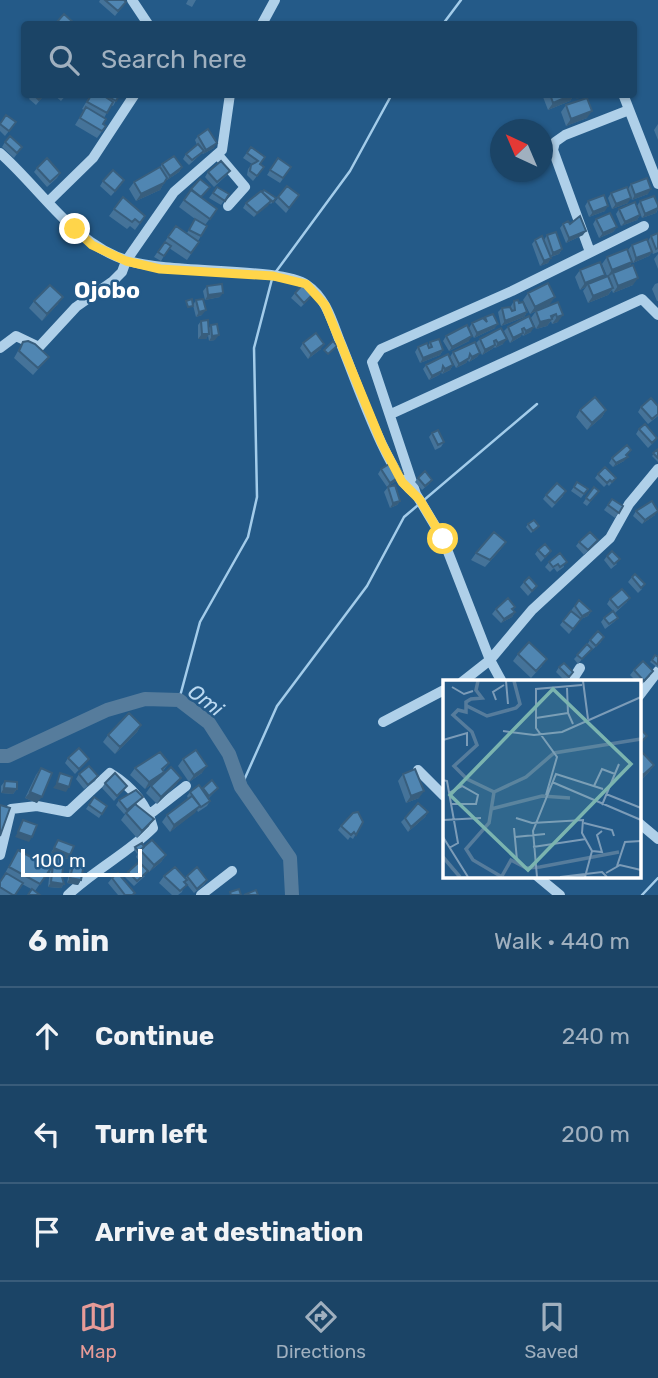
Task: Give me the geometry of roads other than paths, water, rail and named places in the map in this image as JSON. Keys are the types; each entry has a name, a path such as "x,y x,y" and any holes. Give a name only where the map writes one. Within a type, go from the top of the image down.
{"street":[{"path":"132,0 146,21"},
{"path":"264,21 275,0"},
{"path":"49,201 93,158 132,98"},
{"path":"0,348 16,336 39,347 76,307 122,272 126,261 174,192 218,155 225,143 230,98"},
{"path":"624,98 658,184"},
{"path":"590,252 553,150 555,142 565,135 629,110"},
{"path":"0,153 92,245 126,261 160,269 273,276 306,284 325,305 382,444 405,489 418,497"},
{"path":"218,155 246,187 228,206"},
{"path":"501,680 490,660 443,539 418,497 372,362 381,349 644,226"},
{"path":"391,414 642,299 658,315"},
{"path":"463,680 490,660 532,610 610,538 629,505 658,469"},
{"path":"572,680 580,668"},
{"path":"640,695 658,671"},
{"path":"383,722 443,691"},
{"path":"418,770 443,795"},
{"path":"0,807 11,809 37,806 68,812 109,773 124,782 150,814 153,828 142,839 88,876 68,895"},
{"path":"150,814 186,786"},
{"path":"0,855 11,809"},
{"path":"640,824 658,838"},
{"path":"201,895 232,871"},
{"path":"539,878 560,895"}],"waterway":[{"path":"445,21 461,0"},
{"path":"275,273 350,171 390,98"},
{"path":"179,700 200,622 248,537 257,497 254,348 272,279"},
{"path":"241,787 277,706 367,586 404,517 537,404"},
{"name":"Omi","path":"0,756 8,756 107,710 145,699 179,700 209,723 229,754 241,787 290,858 292,895"},
{"path":"642,895 658,878"}],"district":[{"name":"Ojobo","path":"107,290"}]}
